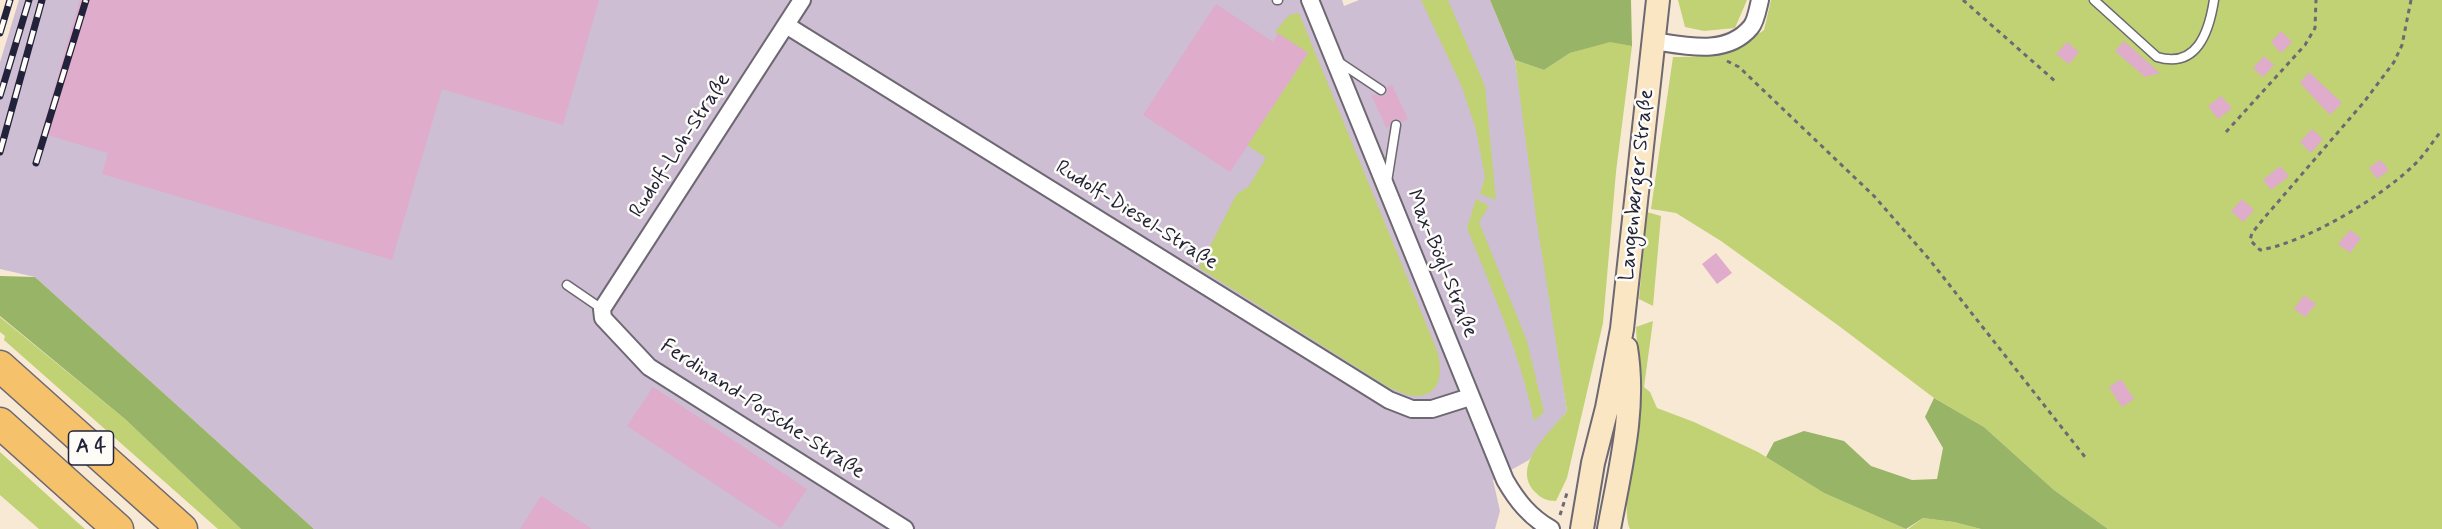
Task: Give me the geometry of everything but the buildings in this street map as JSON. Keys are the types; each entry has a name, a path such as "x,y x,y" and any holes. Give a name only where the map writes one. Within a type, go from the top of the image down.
{"highway":[{"name":"A 4","path":"0,366 182,529"},
{"name":"A 4","path":"0,423 118,529"}],"main road":[{"name":"Langenberger Straße","path":"1582,529 1593,463 1607,408 1622,328 1658,0"},
{"name":"Langenberger Straße","path":"1609,529 1630,411 1629,367 1622,328"}],"street":[{"name":"Rudolf-Loh-Straße","path":"602,314 802,0"},
{"name":"Max-Bögl-Straße","path":"1310,0 1505,480 1518,502 1528,513 1551,529"},
{"path":"1654,41 1701,48 1730,44 1753,26 1760,0"},
{"name":"Rudolf-Diesel-Straße","path":"786,25 1389,400 1412,409 1432,409 1470,397"},
{"name":"Ferdinand-Porsche-Straße","path":"602,314 649,367 905,529"}],"lane":[{"path":"2094,0 2157,57 2169,60 2181,59 2196,49 2206,34 2214,0"},
{"path":"1335,59 1381,90"},
{"path":"1386,188 1396,124"},
{"path":"567,285 602,314"}],"path":[{"path":"1963,0 2056,82"},
{"path":"2226,132 2305,45 2315,28 2316,0"},
{"path":"2411,0 2402,45 2394,62 2364,102 2252,233 2250,240 2260,250 2300,238 2327,224 2383,190 2414,165 2442,130"},
{"path":"1701,48 1739,67 1874,196 1929,259 2085,457"}],"shaded area":[{"path":"19,0 1342,0 1344,6 1359,0 1490,0 1515,60 1567,411 1529,460 1493,480 1500,511 1495,529 314,529 35,277 0,269 0,62"}],"green space":[{"path":"1421,0 1448,0 1485,86 1496,200 1480,194 1485,177 1476,130 1462,87"},
{"path":"1490,0 1631,0 1632,46 1610,42 1570,53 1544,70 1515,60"},
{"path":"1678,0 1747,0 1735,28 1704,31 1685,27"},
{"path":"1771,0 2442,0 2442,529 2108,529 2054,490 1984,427 1934,398 1721,241 1676,213 1651,209 1673,57 1711,55 1741,45 1764,30"},
{"path":"1299,13 1438,353 1440,375 1438,382 1431,392 1424,395 1409,395 1388,387 1199,268 1236,195 1249,186 1266,158 1247,145 1308,53 1275,32 1289,15"},
{"path":"1610,41 1632,46 1616,172 1603,323 1567,478 1556,501 1552,501 1544,499 1535,492 1529,482 1527,471 1536,449 1567,411 1536,217 1515,60 1544,70 1570,53"},
{"path":"1476,199 1489,206 1479,222 1527,341 1544,412 1534,421 1514,347 1467,228"},
{"path":"1647,212 1661,216 1653,306 1639,299"},
{"path":"0,276 35,277 314,529 241,529 125,419 0,316"},
{"path":"0,317 125,419 241,529 218,529 4,340 5,336 0,332"},
{"path":"1653,321 1644,387 1650,392 1657,408 1694,422 1758,452 1824,493 1906,529 1630,529 1627,518 1628,485 1639,397 1636,327"},
{"path":"1934,398 1984,427 2054,490 2108,529 1981,529 1954,522 1923,518 1906,529 1824,493 1766,457 1774,442 1804,431 1844,441 1871,466 1912,480 1937,479 1943,448 1925,417"},
{"path":"0,452 85,529 39,529 0,495"},
{"path":"1923,518 1954,522 1981,529 1908,529"}],"railway":[{"path":"0,33 10,0"},
{"path":"0,96 29,0"},
{"path":"0,152 42,0"},
{"path":"36,163 86,0"}]}
